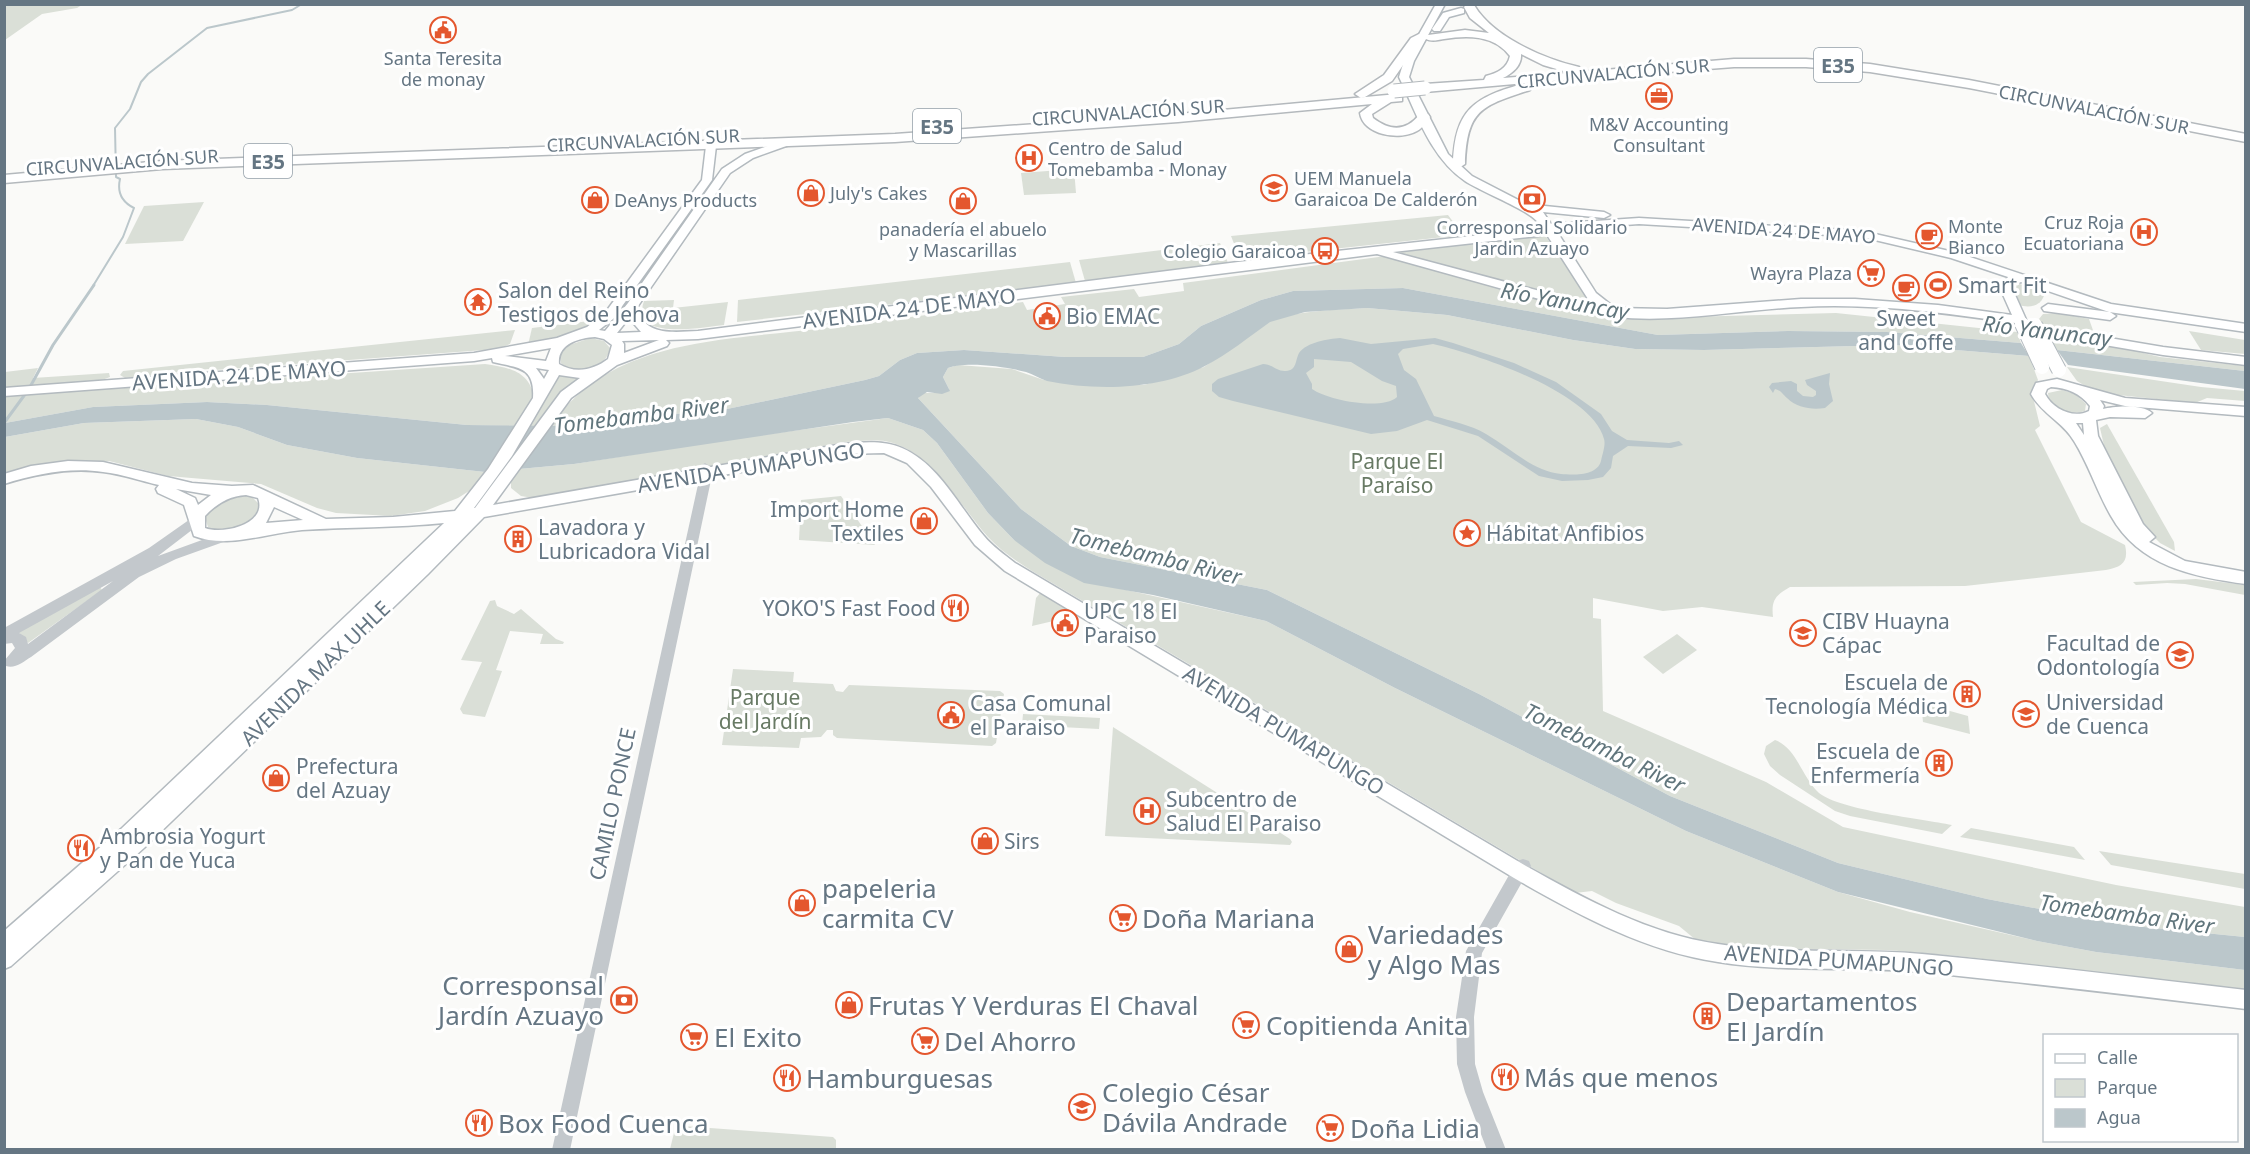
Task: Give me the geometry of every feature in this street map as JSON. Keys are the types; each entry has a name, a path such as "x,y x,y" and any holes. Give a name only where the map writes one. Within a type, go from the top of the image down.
{"highway":[{"path":"1467,8 1479,20 1544,63 1564,69 1609,73"},
{"path":"1361,94 1388,78 1415,39 1455,33 1478,35 1499,42 1511,49 1516,57 1511,68 1501,75 1474,84"},
{"name":"CIRCUNVALACIÓN SUR","path":"4,179 162,165 785,143 1098,124 1394,96 1474,84 1734,63 1783,62 1839,65 1969,84 2246,138"},
{"name":"CIRCUNVALACIÓN SUR","path":"1426,92 1527,87 1729,71 1779,70 1864,76 2001,98 2246,146"},
{"path":"1460,164 1461,128 1474,110 1495,98 1527,87"},
{"name":"CIRCUNVALACIÓN SUR","path":"4,171 139,158 864,131 1361,94 1394,96"},
{"path":"1394,96 1366,113 1367,119 1373,125 1393,132 1410,132 1418,128 1424,117"}],"main road":[{"path":"1467,8 1449,10 1441,4 1416,67 1413,76 1414,84 1452,155 1460,164 1506,194 1547,214 1551,228"},
{"path":"1467,8 1446,15 1409,61 1404,77 1444,156 1455,167 1501,197 1540,215 1551,228 1592,296 1602,306 1614,312"},
{"path":"609,336 632,306 675,235 713,181 743,159 785,143"},
{"path":"711,146 713,181"},
{"path":"1535,208 1684,223"},
{"name":"AVENIDA 24 DE MAYO","path":"609,336 698,335 1551,228 1639,221 1862,234 1954,255 2109,308 2246,328"},
{"path":"1560,244 1563,235 1574,231 1684,223"},
{"path":"572,337 588,333 609,336 618,344 619,349 607,365 587,374 575,375 555,368 553,353 561,344 572,337 591,330 609,316 675,235"},
{"name":"AVENIDA 24 DE MAYO","path":"1370,250 1586,308 1614,312 1668,314 1833,302 1887,305 2025,323"},
{"path":"2026,278 2012,280 2006,288 2025,323 2067,382 2080,390 2097,406 2097,410 2090,417 2091,436 2138,528 2149,539 2180,559 2246,569"},
{"path":"2025,323 2035,314 2048,308 2055,298 2042,284"},
{"path":"632,306 632,315 637,324 647,331 664,337"},
{"name":"AVENIDA 24 DE MAYO","path":"1753,308 1831,308 1894,312 1998,325"},
{"path":"2048,308 2246,335"},
{"path":"2025,323 2045,380 2038,394 2040,400 2075,430 2125,527 2141,544 2177,566 2197,572 2246,578"},
{"path":"2056,333 2163,351 2246,361"},
{"name":"AVENIDA 24 DE MAYO","path":"607,365 645,348 698,335"},
{"name":"AVENIDA 24 DE MAYO","path":"7,392 474,357 546,345 572,337"},
{"name":"AVENIDA 24 DE MAYO","path":"474,357 519,361 555,368"},
{"path":"519,361 530,369 540,382 538,405"},
{"name":"AVENIDA MAX UHLE","path":"4,944 157,807 411,566 493,485 554,408 576,386 607,365"},
{"name":"AVENIDA MAX UHLE","path":"4,960 138,842 423,570 479,513 538,405 555,368"},
{"path":"2041,387 2056,383 2125,402 2246,412"},
{"path":"2060,415 2075,419 2110,412 2131,412 2246,422"},
{"name":"AVENIDA PUMAPUNGO","path":"228,537 265,528 460,516 705,469 860,447 876,447 899,453 921,468 990,552 1010,567 1597,914 1630,929 1706,951 1747,957 1917,963 2246,1000"},
{"path":"4,479 31,471 103,467 192,488 233,491"},
{"path":"4,486 46,475 98,473 182,496 194,507 199,532 204,535 228,537 244,531 261,519 268,505 264,495"},
{"path":"417,520 493,485 507,502 521,506"},
{"name":"AVENIDA PUMAPUNGO","path":"233,491 253,490 288,508 329,523"},
{"path":"196,520 211,502 233,491"}],"street":[{"name":"CAMILO PONCE","path":"561,1149 705,469"},
{"path":"4,636 154,552 196,520"},
{"path":"8,664 34,649 124,580 162,560 228,537"},
{"path":"4,636 18,639 22,645 19,653 8,664"},
{"path":"1497,1149 1474,1092 1466,1064 1465,1017 1474,951 1521,869"}],"green space":[{"path":"5,4 82,5 77,8 42,14 5,40"},
{"path":"1074,169 1076,193 1024,195 1021,173"},
{"path":"204,202 183,241 125,244 144,206"},
{"path":"1448,215 1463,235 1240,259 1231,236"},
{"path":"1544,234 1596,306 1392,252"},
{"path":"1220,243 1228,263 1085,281 1079,260"},
{"path":"1386,256 1571,307 1649,318 1836,313 2017,332 2021,343 1887,332 1788,331 1658,335 1403,288 1293,291 1261,300 1201,326 1179,344 1143,357 1065,357 964,350 917,353 900,360 879,376 727,409 551,426 576,396 606,375 639,359 674,348 712,341 1023,302 1027,310 1065,304 1061,297 1134,289 1139,297 1184,291 1183,283"},
{"path":"1070,262 1076,283 737,322 738,300"},
{"path":"2015,283 2037,288 2045,293 2043,298 2038,304 2018,305 2011,286"},
{"path":"674,300 673,308 728,302 724,325 671,329 657,327 647,322 642,314 644,301"},
{"name":"Parque El Paraíso","path":"1367,308 1447,315 1573,340 1635,349 1704,350 1894,345 2029,356 2038,380 2032,393 2040,426 2035,430 2081,522 2125,545 2126,556 2123,563 2106,570 1965,586 1790,587 1775,599 1773,617 1702,607 1663,611 1593,598 1593,618 1601,619 1603,711 1766,782 1843,827 2116,885 2245,907 2245,937 2124,925 1987,899 1838,863 1670,796 1479,694 1267,590 1100,557 1071,546 1021,509 918,398 922,393 939,393 949,389 943,377 948,368 958,365 1012,369 1044,380 1144,385 1204,367 1270,321 1306,313"},
{"path":"2058,313 2089,319 2094,333 2041,326 2039,319 2043,314"},
{"path":"598,320 573,334 528,345 532,328"},
{"path":"515,330 510,344 498,349 208,369 125,378 120,375 123,371"},
{"path":"2189,331 2245,340 2245,354 2201,350"},
{"path":"2047,336 2089,340 2160,357 2245,366 2245,371 2057,350"},
{"path":"591,338 604,341 610,348 603,361 582,370 567,367 561,363 560,354 569,345"},
{"path":"485,364 517,372 528,381 532,389 535,398 516,426 467,425 267,405 207,402 93,407 5,423 5,396"},
{"path":"2067,367 2201,387 2245,391 2245,401 2207,398 2195,403 2118,395 2092,390 2077,381"},
{"path":"38,368 33,378 109,373 110,377 94,383 5,387 5,372"},
{"path":"555,372 570,377 589,375 483,505 472,510"},
{"path":"2062,390 2075,394 2086,404 2085,411 2075,413 2066,411 2049,401 2048,393"},
{"path":"888,418 923,430 937,443 988,513 1014,540 1122,589 1266,621 1395,688 1686,831 1838,892 1910,912 2096,952 2245,970 2245,991 1958,956 1887,950 1722,945 1696,940 1679,926 1616,903 1592,891 1575,893 1032,571 1003,551 988,537 934,470 907,449 887,441 846,442 533,498 521,496 511,488 511,482 519,469 574,464 725,440"},
{"path":"196,419 238,427 287,445 357,458 485,472 477,486 458,498 425,511 391,516 336,513 317,508 261,484 168,476 109,461 33,468 5,476 5,437 84,423"},
{"path":"2107,424 2174,542 2175,551 2160,543 2148,531 2105,450 2100,428"},
{"path":"246,495 259,504 253,518 239,528 231,530 215,530 208,527 205,518 212,508 228,499"},
{"path":"841,496 875,545 799,540 801,500"},
{"path":"2196,579 2245,585 2245,595 2185,584 2136,585 2133,582"},
{"path":"100,587 102,590 28,643 18,632"},
{"path":"1041,592 1079,615 1032,626 1036,598"},
{"path":"495,600 497,606 514,614 521,609 556,639 564,642 563,644 540,644 543,634 510,631 496,670 502,671 485,717 463,714 460,709 482,662 461,660 490,601"},
{"path":"1677,634 1697,650 1663,674 1643,657"},
{"name":"Parque del Jardín","path":"733,669 794,672 793,682 833,684 836,691 843,692 849,685 1000,691 1004,694 996,743 992,746 837,738 833,735 833,730 827,730 821,737 801,738 799,748 722,745"},
{"path":"1921,703 1968,716 1970,734 1923,722"},
{"path":"1023,714 1100,718 1099,729 1022,725"},
{"path":"1113,727 1292,842 1290,845 1105,836"},
{"path":"1775,740 1783,744 1794,756 1813,787 1830,799 1862,809 1952,825 1942,834 1835,811 1770,766 1764,754 1766,746"},
{"path":"1971,828 2074,847 2085,860 1960,837"},
{"path":"2099,851 2245,874 2245,889 2111,865"},
{"path":"683,1126 833,1137 836,1140 836,1149 670,1149 674,1133"}],"water":[{"path":"1403,288 1658,335 1788,331 1887,332 2021,343 2029,356 1894,345 1704,350 1635,349 1573,340 1447,315 1367,308 1305,312 1270,322 1205,366 1168,380 1128,386 1086,386 1047,381 1018,370 965,365 948,368 943,377 950,391 942,394 927,392 918,398 1021,509 1071,546 1100,557 1267,590 1479,694 1670,796 1838,863 1987,899 2124,925 2245,937 2245,970 2096,952 2037,941 1838,892 1686,831 1395,688 1266,621 1153,595 1084,583 1045,563 1014,540 988,513 937,443 923,430 888,418 574,464 485,472 357,458 287,445 238,427 196,419 84,423 5,437 5,423 93,407 207,402 267,405 467,425 551,426 727,409 879,376 900,360 917,353 964,350 1065,357 1143,357 1179,344 1201,326 1261,300 1293,291"},
{"path":"1340,338 1371,344 1435,338 1453,343 1514,363 1556,382 1601,414 1612,431 1627,440 1669,443 1679,441 1683,445 1671,448 1628,446 1613,456 1611,468 1603,477 1562,481 1539,476 1478,436 1427,420 1397,431 1371,434 1233,401 1219,397 1212,391 1212,384 1218,379 1263,364 1280,370 1290,370 1294,367 1299,353 1307,346","holes":["1433,344 1503,366 1556,391 1578,406 1595,422 1604,439 1604,450 1599,466 1590,472 1578,474 1551,472 1531,464 1480,431 1434,416 1416,379 1404,370 1398,354 1403,349","1314,359 1351,362 1382,381 1396,386 1397,397 1390,401 1367,404 1319,393 1312,389 1306,373 1314,367"]},
{"path":"2057,350 2245,371 2245,389 2068,365"},
{"path":"1830,373 1829,384 1833,401 1825,408 1800,406 1775,389 1773,393 1769,387 1772,383 1791,381 1797,384 1797,391 1803,396 1813,397 1816,391 1807,385 1805,380"}],"waterway":[{"path":"93,286 123,237 134,208 121,196 120,179 116,177 115,128 130,109 141,82 207,28 292,10 302,4"},
{"path":"30,387 53,345 94,285"},
{"path":"4,423 26,393"}],"tunnel":[{"path":"1998,325 2056,333"}],"place":[{"name":"Santa Teresita de monay","path":"443,30"},
{"name":"M&V Accounting Consultant","path":"1659,96"},
{"name":"Centro de Salud Tomebamba - Monay","path":"1029,158"},
{"name":"UEM Manuela Garaicoa De Calderón","path":"1274,188"},
{"name":"July's Cakes","path":"811,193"},
{"name":"Corresponsal Solidario Jardin Azuayo","path":"1532,199"},
{"name":"DeAnys Products","path":"595,200"},
{"name":"panadería el abuelo y Mascarillas","path":"963,201"},
{"name":"Cruz Roja Ecuatoriana","path":"2144,232"},
{"name":"Monte Bianco","path":"1929,236"},
{"name":"Colegio Garaicoa","path":"1325,251"},
{"name":"Wayra Plaza","path":"1871,273"},
{"name":"Smart Fit","path":"1938,285"},
{"name":"Sweet and Coffe","path":"1906,288"},
{"name":"Salon del Reino Testigos de Jehova","path":"478,302"},
{"name":"Bio EMAC","path":"1047,316"},
{"name":"Import Home Textiles","path":"924,521"},
{"name":"Hábitat Anfibios","path":"1467,533"},
{"name":"Lavadora y Lubricadora Vidal","path":"518,539"},
{"name":"YOKO'S Fast Food","path":"955,608"},
{"name":"UPC 18 El Paraiso","path":"1065,623"},
{"name":"CIBV Huayna Cápac","path":"1803,633"},
{"name":"Facultad de Odontología","path":"2180,655"},
{"name":"Escuela de Tecnología Médica","path":"1967,694"},
{"name":"Universidad de Cuenca","path":"2026,714"},
{"name":"Casa Comunal el Paraiso","path":"951,715"},
{"name":"Escuela de Enfermería","path":"1939,763"},
{"name":"Prefectura del Azuay","path":"276,778"},
{"name":"Subcentro de Salud El Paraiso","path":"1147,811"},
{"name":"Sirs","path":"985,841"},
{"name":"Ambrosia Yogurt y Pan de Yuca","path":"81,848"},
{"name":"papeleria carmita CV","path":"802,903"},
{"name":"Doña Mariana","path":"1123,918"},
{"name":"Variedades y Algo Mas","path":"1349,949"},
{"name":"Corresponsal Jardín Azuayo","path":"624,1000"},
{"name":"Frutas Y Verduras El Chaval","path":"849,1005"},
{"name":"Departamentos El Jardín","path":"1707,1016"},
{"name":"Copitienda Anita","path":"1246,1025"},
{"name":"El Exito","path":"694,1037"},
{"name":"Del Ahorro","path":"925,1041"},
{"name":"Más que menos","path":"1505,1077"},
{"name":"Hamburguesas","path":"787,1078"},
{"name":"Colegio César Dávila Andrade","path":"1082,1107"},
{"name":"Box Food Cuenca","path":"479,1123"},
{"name":"Doña Lidia","path":"1330,1128"}],"water label":[{"name":"Río Yanuncay","path":"1565,300"},
{"name":"Río Yanuncay","path":"2047,330"},
{"name":"Tomebamba River","path":"641,414"},
{"name":"Tomebamba River","path":"1156,555"},
{"name":"Tomebamba River","path":"1605,747"},
{"name":"Tomebamba River","path":"2127,913"}]}
